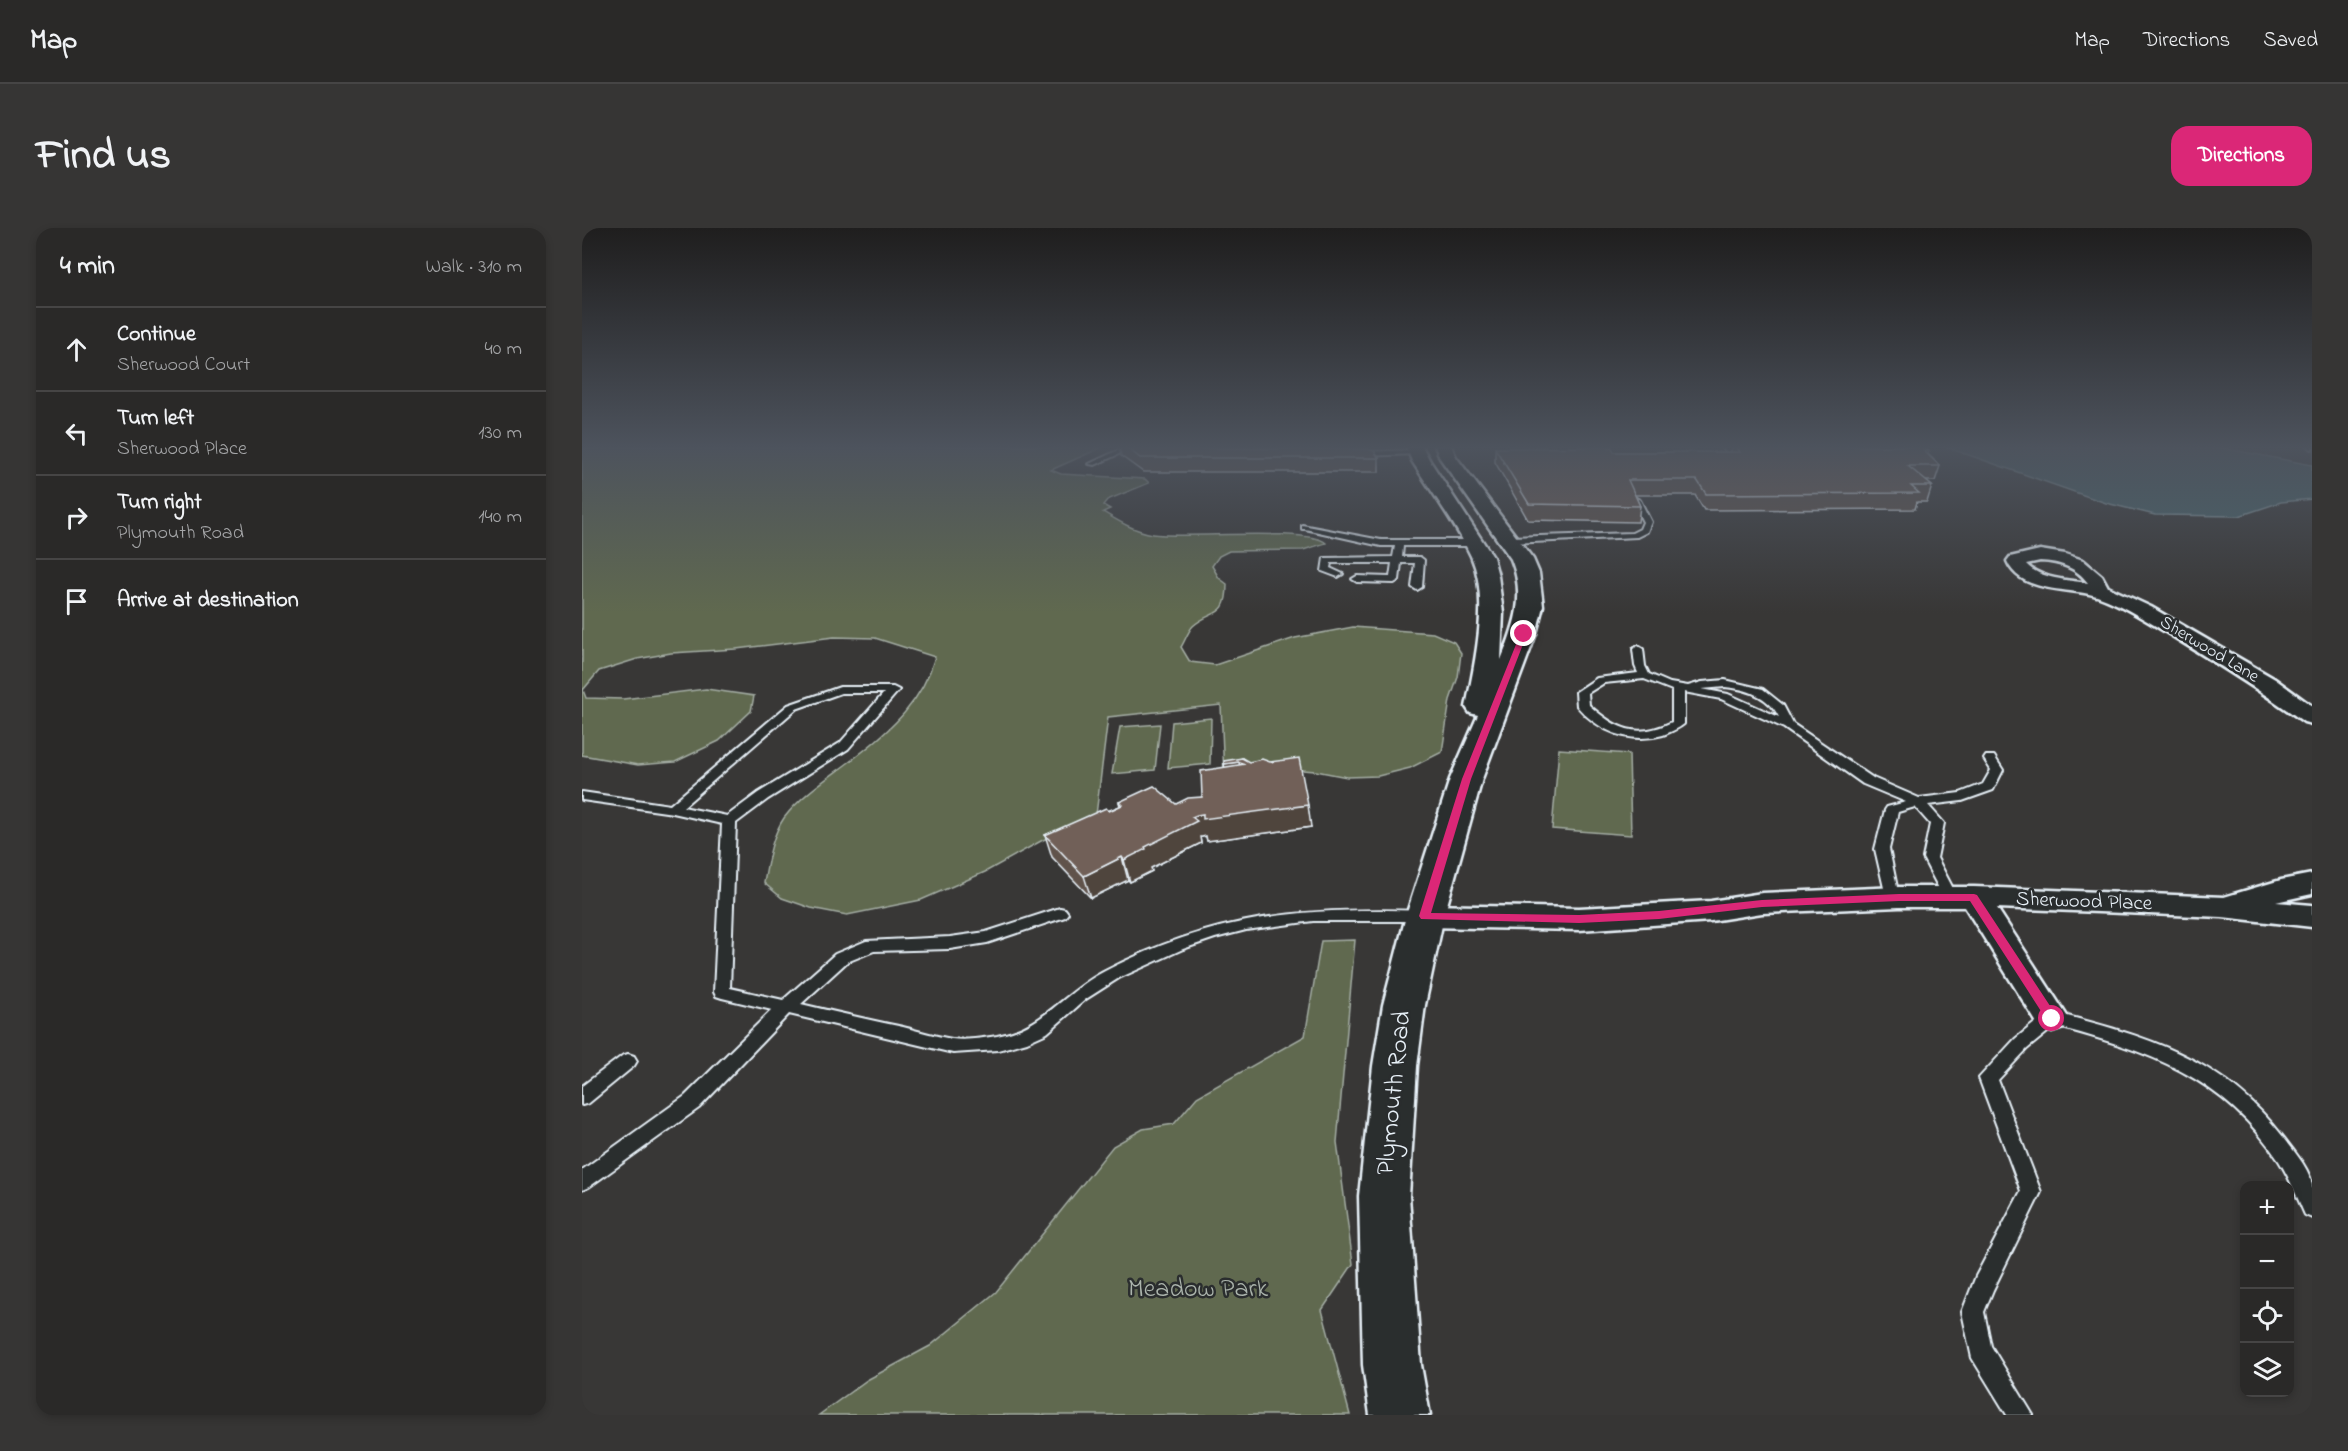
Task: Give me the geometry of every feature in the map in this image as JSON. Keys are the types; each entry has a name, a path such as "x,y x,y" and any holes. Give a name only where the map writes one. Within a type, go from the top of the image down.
{"main road":[{"name":"Plymouth Road","path":"1447,501 1482,557 1487,571 1492,640 1466,779"},
{"name":"Plymouth Road","path":"1400,1415 1392,1365 1384,1196 1395,1066 1404,1005 1425,916 1466,779 1524,634 1531,606 1528,573 1522,559 1481,501"},
{"path":"1472,543 1510,540"}],"street":[{"name":"Sherwood Lane","path":"2101,591 2144,611 2266,684 2312,717"},
{"path":"2222,908 2281,890 2312,884"},
{"name":"Sherwood Place","path":"1425,916 1590,919 1711,911 1762,903 1892,897 2222,908 2312,916"},
{"path":"1962,898 2052,1019"}],"lane":[{"path":"1510,540 1634,535 1644,530 1647,522 1637,501"},
{"path":"1305,527 1381,543 1472,543"},
{"path":"1357,579 1394,580 1399,544"},
{"path":"1338,574 1325,568 1327,560 1420,560 1417,587"},
{"path":"1638,649 1640,666 1645,676"},
{"path":"1684,688 1678,724 1662,733 1628,735 1602,725 1583,706 1582,692 1601,680 1645,676 1667,686 1684,688 1724,696 1788,726 1868,781 1918,802 1937,823 1930,858 1962,898"},
{"path":"1684,688 1708,683 1728,683 1749,688 1768,697 1779,706 1788,726"},
{"path":"582,796 673,809 729,821 763,796 844,746 893,690 840,690 792,707 673,809"},
{"path":"1892,897 1882,849 1892,810 1918,802 1962,797 1988,787 1997,770 1990,759"},
{"path":"729,821 722,992 952,1046 990,1046 1040,1029 1087,988 1191,939 1239,924 1287,916 1333,914 1425,916"},
{"path":"582,1181 692,1102 785,1008 841,958 872,945 950,944 987,937 1060,913"},
{"path":"2020,1415 1980,1350 1973,1312 1984,1284 2031,1192 1988,1078 2021,1044 2052,1019 2146,1046 2186,1066 2228,1092 2262,1123 2290,1160 2312,1208"},
{"path":"582,1097 628,1061"}],"green space":[{"path":"582,501 1106,501 1103,505 1110,509 1103,512 1146,533 1169,535 1272,534 1315,538 1326,543 1303,550 1229,551 1219,556 1212,566 1219,578 1227,584 1224,603 1218,612 1200,621 1190,631 1181,647 1190,662 1215,665 1295,638 1353,627 1433,633 1454,642 1461,653 1458,677 1450,700 1442,752 1410,768 1378,776 1347,777 1316,771 1273,768 1224,776 1221,705 1108,717 1096,815 1041,841 985,872 921,900 847,915 811,908 782,898 764,883 773,841 784,818 809,792 870,746 905,712 922,687 935,657 875,638 834,637 736,649 671,653 637,659 599,671 583,690 586,698 623,699 706,689 754,696 751,711 719,741 675,762 638,765 582,755"},
{"path":"1211,718 1210,764 1168,768 1172,722"},
{"path":"1160,724 1155,770 1112,774 1120,727"},
{"path":"1559,749 1629,754 1631,835 1552,829"},
{"name":"Meadow Park","path":"1355,940 1337,1142 1353,1264 1322,1310 1350,1415 819,1415 867,1380 930,1346 996,1292 1113,1146 1143,1129 1174,1124 1197,1097 1305,1036 1321,941"}],"water":[{"path":"2101,501 2287,501 2239,516 2155,515"}],"building":[{"path":"1527,501 1638,501 1640,506 1529,504"},
{"path":"1242,758 1249,762 1262,759 1270,762 1299,758 1308,805 1203,819 1203,814 1197,815 1192,817 1197,821 1145,847 1146,849 1124,860 1122,857 1084,876 1045,835 1106,808 1109,811 1122,805 1119,802 1154,786 1176,804 1188,798 1202,797 1201,771 1245,764 1239,762 1224,764 1224,761"}],"route":[{"path":"1524,634 1466,779 1425,916 1579,919 1711,911 1762,903 1899,897 1974,897 2052,1019"}]}
